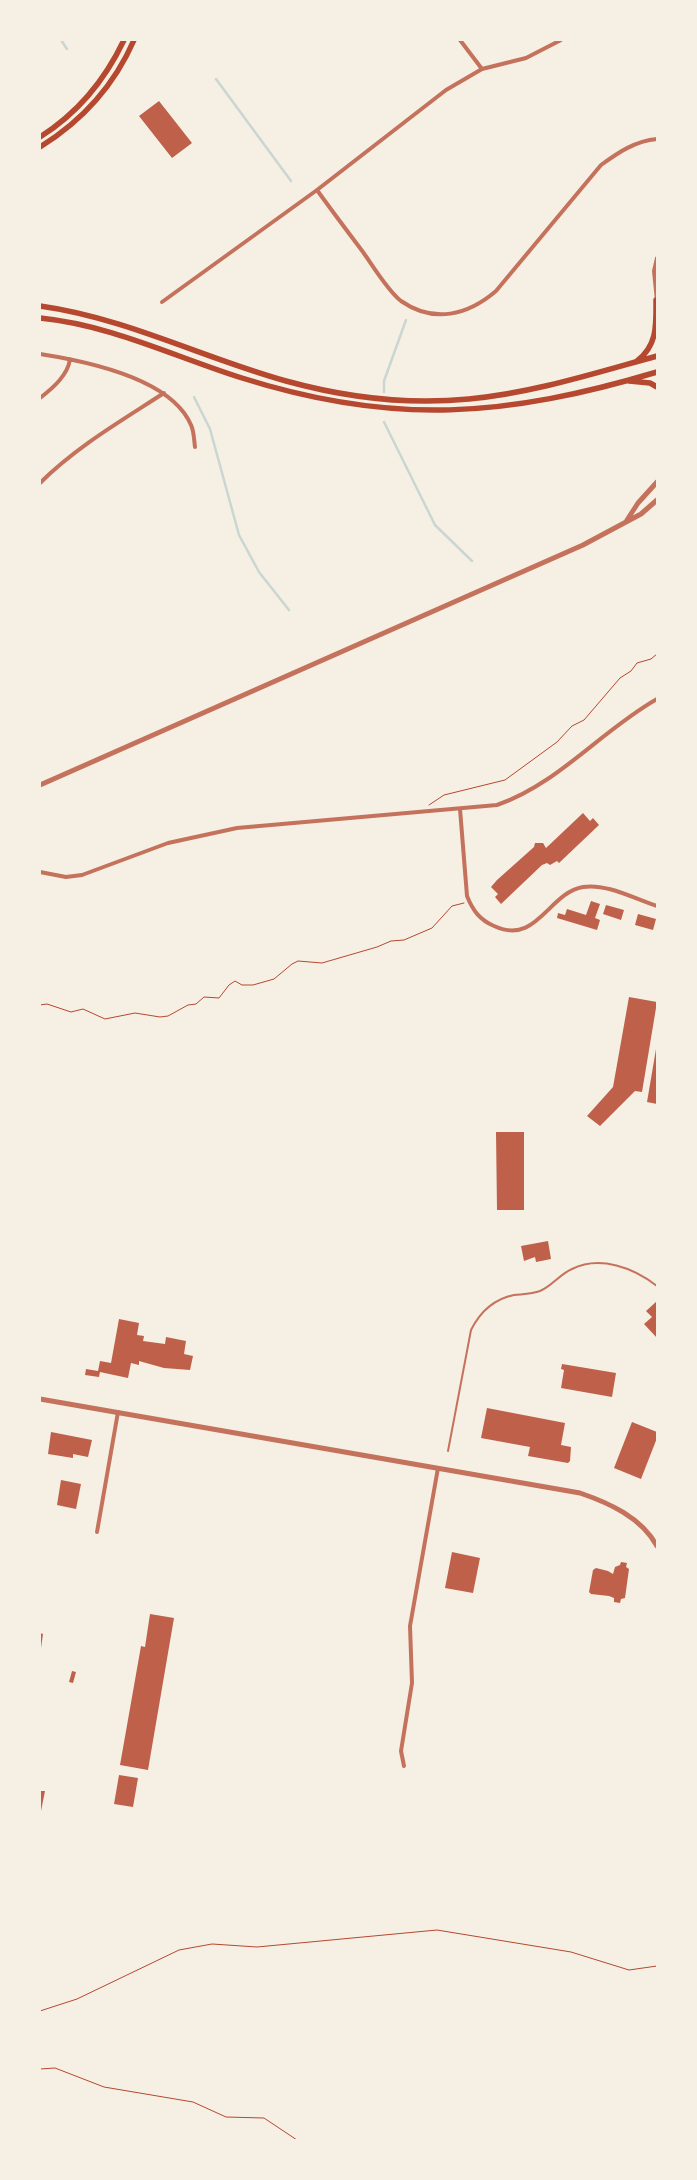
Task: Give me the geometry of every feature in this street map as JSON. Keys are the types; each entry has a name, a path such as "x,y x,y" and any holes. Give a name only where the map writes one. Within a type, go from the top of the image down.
{"main road":[{"path":"40,137 69,115 96,88 124,40"},
{"path":"40,147 77,122 103,93 124,62 134,40"},
{"path":"634,363 645,355 652,344 656,332 657,301"},
{"path":"40,306 81,313 132,327 286,381 334,392 384,399 468,399 515,393 657,356"},
{"path":"40,318 100,329 283,391 331,402 382,409 418,412 517,406 657,372"},
{"path":"624,381 650,383 657,386"}],"street":[{"path":"460,40 482,69"},
{"path":"162,302 317,190 446,90 482,69 526,58 561,40"},
{"path":"317,190 400,300 425,313 442,316 455,314 480,304 496,291 601,165 622,150 643,140 657,139"},
{"path":"657,258 654,271 657,301"},
{"path":"40,354 70,359 135,378 164,393 191,424 195,447"},
{"path":"40,398 62,377 69,367 70,359"},
{"path":"40,483 81,447 164,393"},
{"path":"627,521 638,503 657,482"},
{"path":"40,785 583,545 641,514 657,500"},
{"path":"40,872 66,877 82,875 168,843 237,828 497,805 516,798 537,786 657,699"},
{"path":"460,809 466,887 470,903 483,921 498,928 518,930 533,925 560,898 582,887 602,888 657,906"},
{"path":"40,1399 580,1493 608,1502 630,1516 657,1546"},
{"path":"97,1532 118,1412"},
{"path":"404,1766 401,1751 412,1683 410,1626 438,1468"}],"lane":[{"path":"448,1450 471,1330 476,1320 493,1304 509,1297 542,1290 573,1268 598,1262 620,1266 657,1286"}],"path":[{"path":"428,805 444,795 506,780 557,742 572,726 584,720 620,678 631,671 637,663 651,659 657,654"},
{"path":"40,1005 47,1004 71,1012 83,1009 104,1019 135,1013 160,1017 168,1016 188,1005 196,1004 204,997 219,998 235,980 242,985 253,985 274,978 292,964 298,962 322,963 378,947 391,941 404,940 432,928 452,906 470,903"},
{"path":"40,2010 77,1999 179,1950 212,1944 257,1947 437,1930 571,1952 629,1970 657,1966"},
{"path":"40,2069 55,2068 104,2087 193,2102 226,2117 264,2118 297,2140"}],"building":[{"path":"159,101 192,143 172,158 139,116"},
{"path":"583,813 590,821 593,818 599,825 559,863 557,861 550,865 547,863 542,865 501,904 495,897 498,894 491,887 497,880 534,847 535,843 543,843 546,848"},
{"path":"591,901 600,904 595,918 600,920 597,930 557,918 558,913 565,915 567,909 586,915"},
{"path":"606,905 624,910 621,920 603,914"},
{"path":"638,914 656,919 653,930 635,925"},
{"path":"629,997 657,1002 642,1092 635,1091 600,1126 587,1116 613,1087"},
{"path":"657,1049 657,1104 647,1102"},
{"path":"496,1132 524,1132 524,1210 497,1210"},
{"path":"548,1241 551,1259 536,1262 535,1257 524,1261 521,1246"},
{"path":"657,1301 657,1338 644,1324 652,1317 646,1311"},
{"path":"119,1319 139,1323 137,1335 144,1336 143,1341 165,1344 166,1337 186,1341 184,1354 193,1356 190,1370 164,1368 139,1361 139,1365 131,1363 128,1378 100,1372 99,1377 85,1375 86,1369 98,1371 100,1361 111,1363"},
{"path":"562,1364 616,1373 612,1397 561,1388 564,1370 561,1369"},
{"path":"487,1408 565,1423 561,1445 571,1447 570,1461 568,1463 528,1456 530,1447 481,1438"},
{"path":"632,1422 657,1432 657,1438 641,1479 614,1468"},
{"path":"51,1432 92,1440 88,1457 73,1454 73,1458 48,1454"},
{"path":"61,1480 81,1484 76,1509 57,1505"},
{"path":"452,1552 480,1558 473,1593 445,1588"},
{"path":"621,1562 627,1563 626,1567 629,1569 625,1598 621,1599 620,1603 614,1602 614,1598 609,1596 591,1594 589,1592 593,1570 596,1568 613,1574 615,1567 620,1565"},
{"path":"150,1614 174,1618 148,1770 120,1765 141,1646 145,1647"},
{"path":"40,1633 43,1634 41,1648 40,1648"},
{"path":"72,1671 76,1672 73,1683 69,1682"},
{"path":"119,1775 138,1778 133,1807 114,1804"},
{"path":"40,1791 45,1791 41,1811 40,1811"}],"waterway":[{"path":"61,40 67,49"},
{"path":"216,79 291,181"},
{"path":"384,392 384,381 406,320"},
{"path":"194,397 210,429 239,535 259,572 289,610"},
{"path":"384,422 435,525 472,561"}]}
